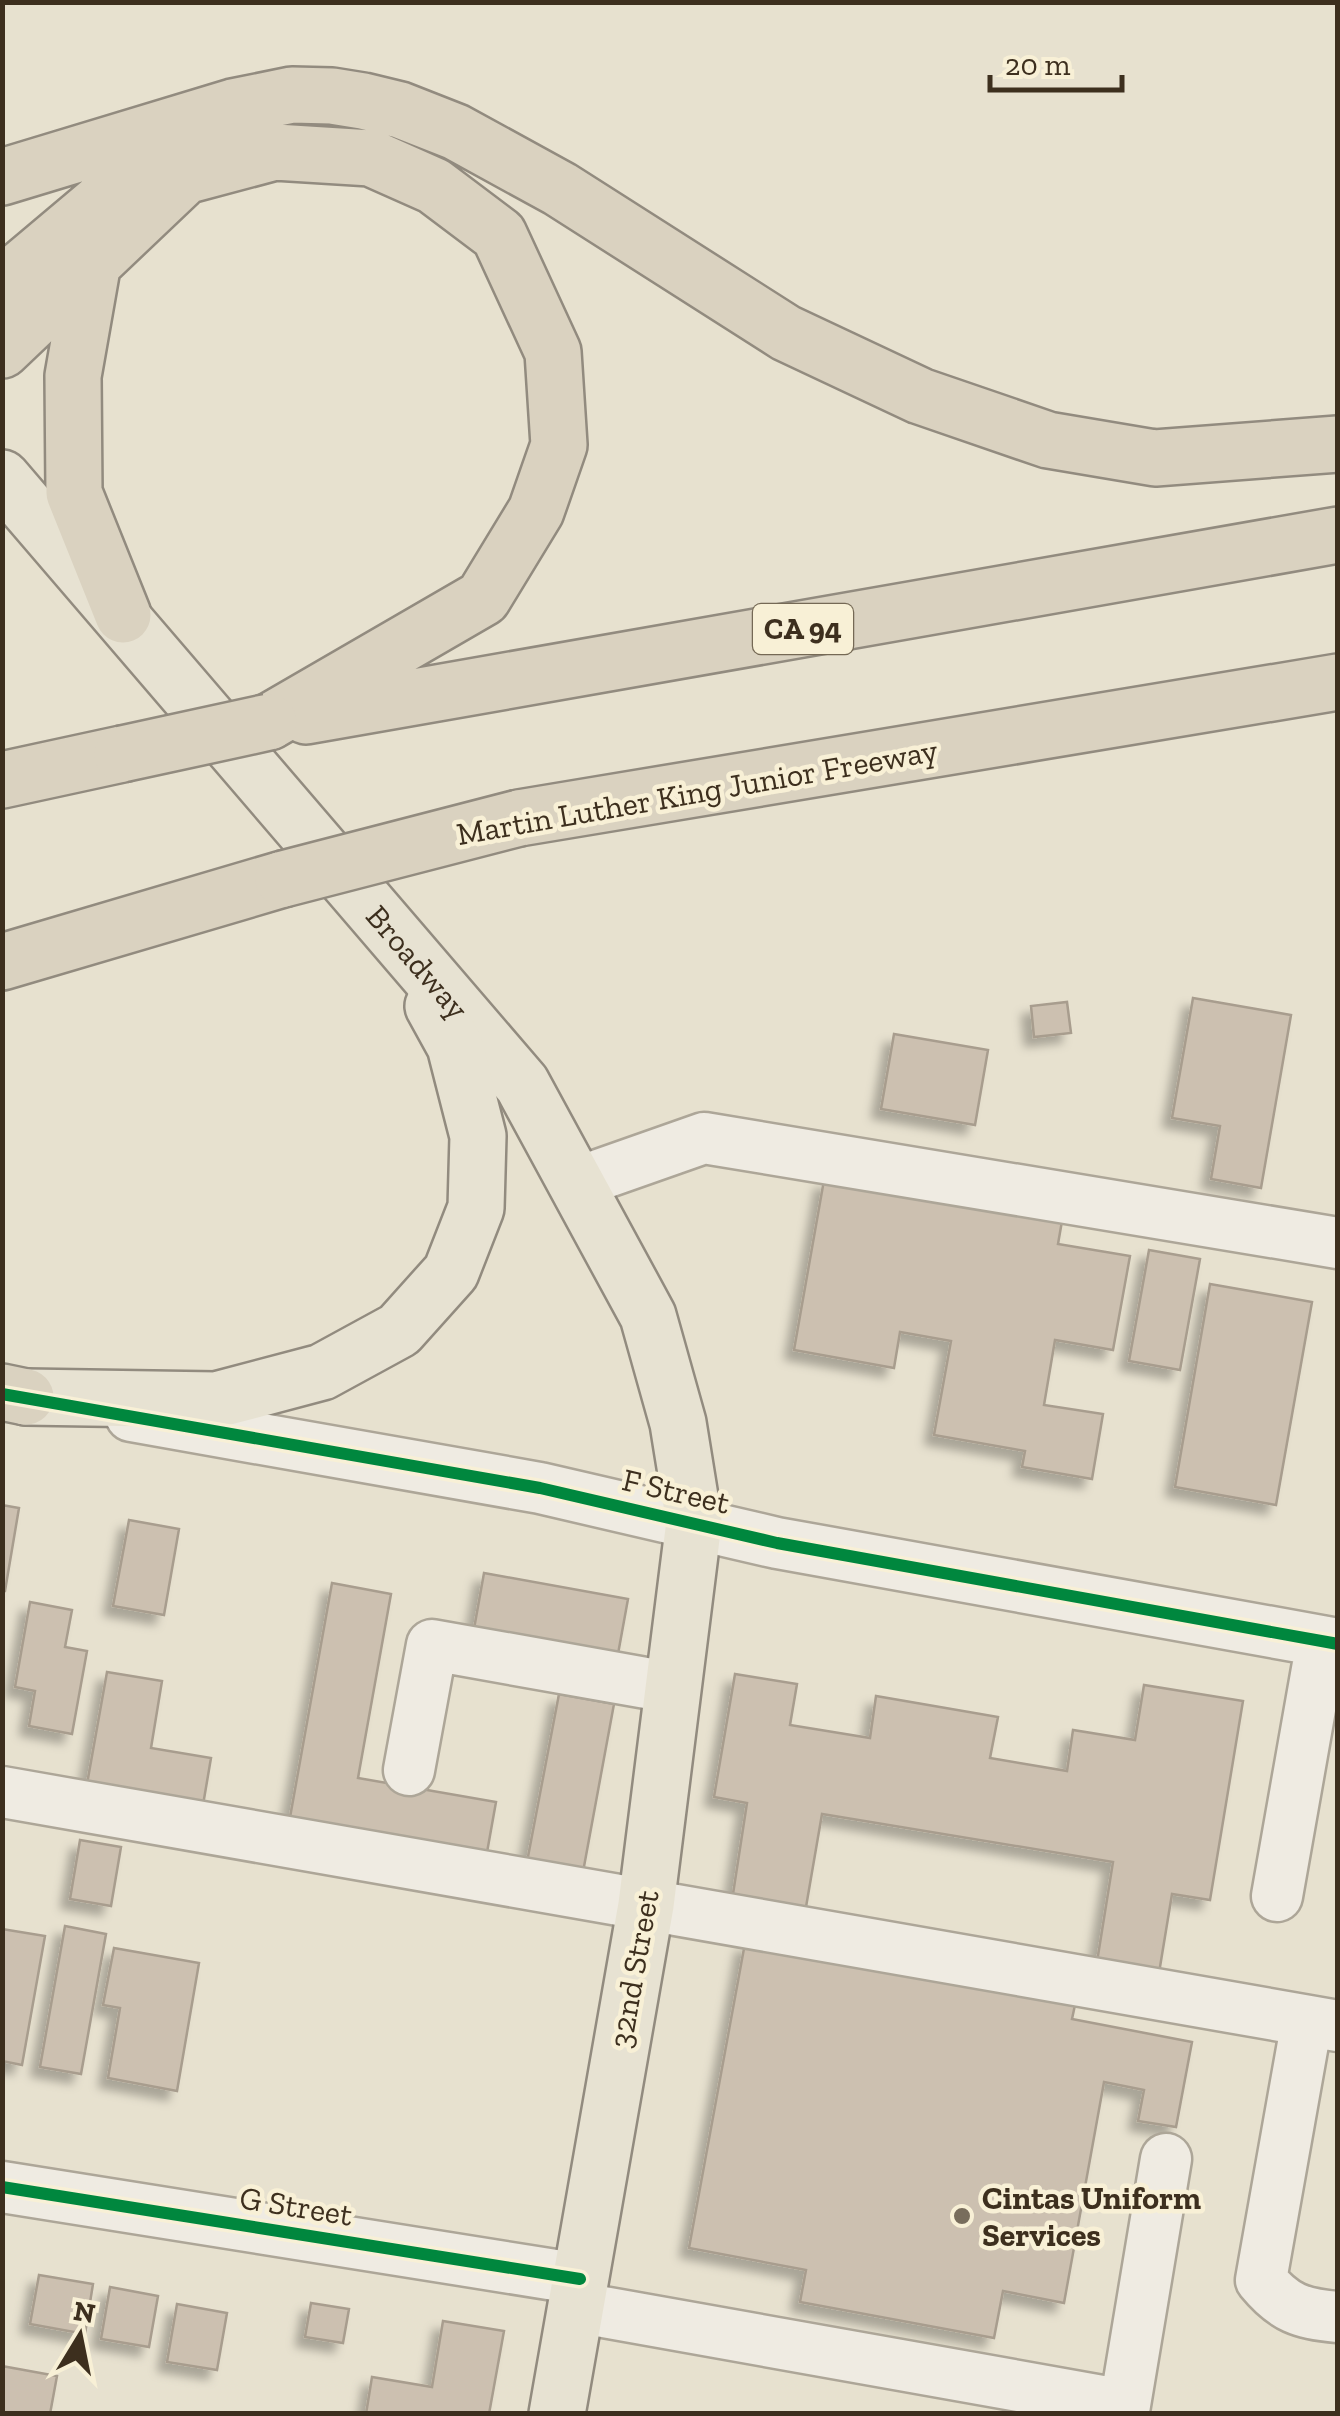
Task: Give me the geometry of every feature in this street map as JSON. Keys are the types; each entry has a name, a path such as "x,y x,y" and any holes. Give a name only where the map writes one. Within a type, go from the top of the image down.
{"highway":[{"path":"2,177 234,107 292,95 332,96 400,110 456,132 560,189 786,333 920,396 1048,440 1154,458 1338,444"},
{"path":"2,286 154,156 234,107"},
{"path":"2,350 186,176 275,152 371,158 434,186 499,236 553,352 559,445 536,511 482,598 269,722"},
{"path":"92,268 74,376 74,493 123,615"},
{"name":"CA 94","path":"2,780 269,722 1338,535"},
{"name":"Martin Luther King Junior Freeway","path":"2,938 283,879 520,818 1338,682"},
{"path":"2,962 283,879"}],"main road":[{"name":"Broadway","path":"2,478 522,1084 648,1316 678,1423 694,1522"},
{"path":"10,1394 216,1400 322,1372 399,1330 451,1272 476,1208 478,1136 455,1046 396,938"},
{"name":"32nd Street","path":"557,2414 646,1905 694,1522"}],"street":[{"path":"576,1183 704,1138 1338,1244"},
{"name":"F Street","path":"10,1394 540,1488 777,1543 1330,1642"},
{"path":"1277,1896 1330,1642"},
{"path":"410,1770 432,1645 674,1688"},
{"path":"2,1792 1322,2024 1261,2280 1281,2304 1338,2317"},
{"name":"G Street","path":"2,2187 578,2293 1125,2405 1166,2159"}],"building":[{"path":"1193,998 1291,1015 1261,1188 1211,1179 1220,1126 1172,1118"},
{"path":"1067,1002 1071,1033 1034,1037 1031,1006"},
{"path":"894,1034 988,1050 975,1125 881,1109"},
{"path":"824,1180 1062,1221 1058,1244 1130,1256 1113,1350 1055,1340 1044,1405 1103,1414 1092,1479 1022,1467 1025,1451 934,1435 951,1341 900,1332 894,1368 794,1350"},
{"path":"1149,1250 1200,1259 1180,1370 1129,1361"},
{"path":"1210,1284 1312,1302 1276,1505 1175,1487"},
{"path":"2,1505 19,1508 5,1591 2,1591"},
{"path":"129,1520 179,1529 164,1615 113,1606"},
{"path":"484,1573 628,1599 616,1665 472,1640"},
{"path":"332,1583 391,1594 358,1778 496,1802 486,1858 289,1823"},
{"path":"30,1602 72,1610 65,1647 87,1651 72,1734 29,1726 35,1691 15,1687"},
{"path":"107,1672 162,1681 151,1748 211,1758 203,1805 87,1784"},
{"path":"735,1674 797,1684 790,1725 870,1738 876,1696 998,1717 990,1758 1067,1771 1073,1730 1135,1740 1144,1685 1243,1701 1210,1900 1172,1894 1159,1973 1097,1962 1113,1862 822,1814 806,1907 733,1894 747,1803 714,1797"},
{"path":"559,1694 614,1704 583,1872 527,1862"},
{"path":"80,1840 121,1847 111,1906 70,1899"},
{"path":"65,1926 106,1934 81,2074 40,2067"},
{"path":"2,1929 45,1936 22,2065 2,2061"},
{"path":"745,1943 1075,2005 1072,2019 1192,2042 1176,2127 1138,2121 1144,2090 1104,2082 1064,2303 1003,2291 994,2338 800,2302 806,2270 689,2248"},
{"path":"114,1948 199,1963 177,2091 108,2078 120,2008 103,2005"},
{"path":"39,2275 93,2284 85,2334 30,2324"},
{"path":"110,2287 158,2296 149,2347 101,2339"},
{"path":"311,2303 349,2309 343,2343 305,2337"},
{"path":"177,2304 227,2313 217,2370 167,2362"},
{"path":"443,2321 504,2331 489,2414 366,2414 372,2377 432,2387"},
{"path":"2,2366 57,2376 50,2414 2,2414"}],"cycle path":[{"path":"2,1394 540,1488 777,1543 1338,1644"},
{"path":"2,2187 580,2279"}],"place":[{"name":"Cintas Uniform Services","path":"962,2216"}]}
